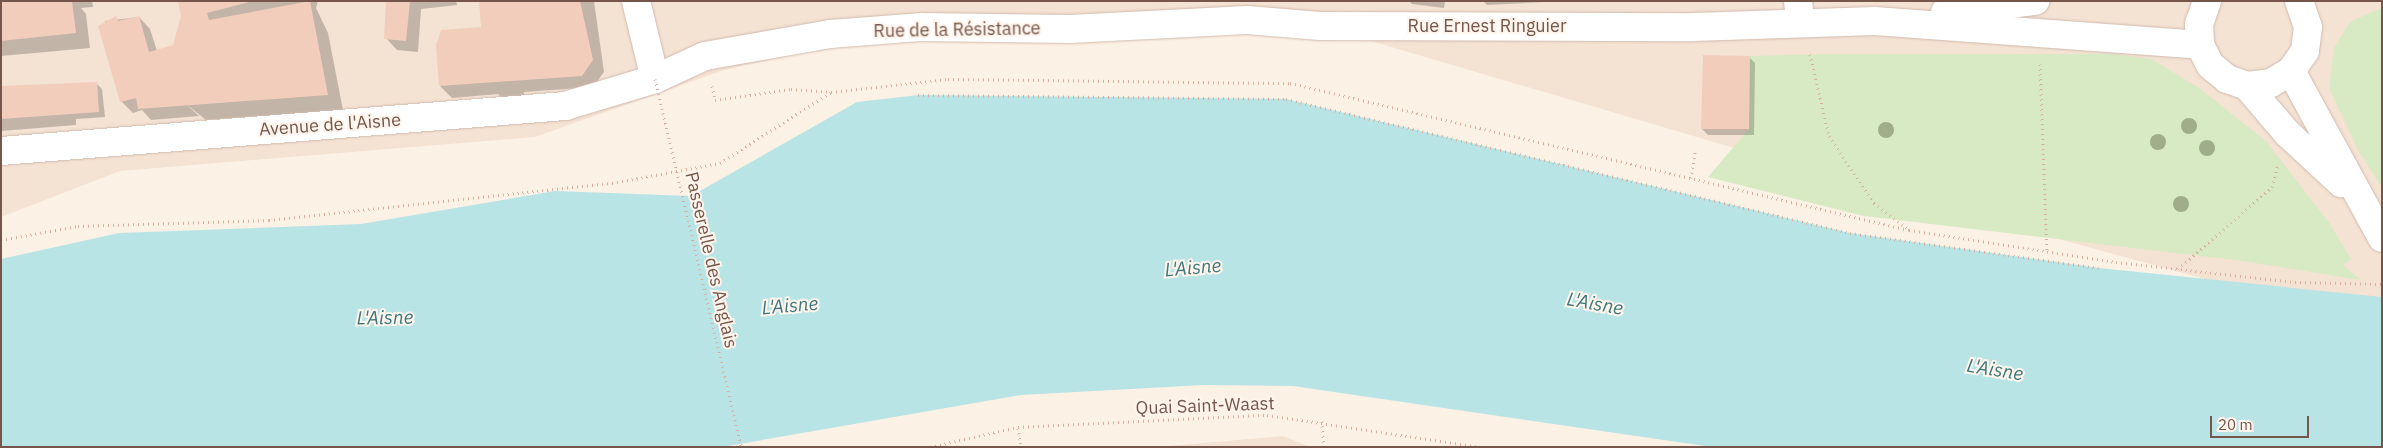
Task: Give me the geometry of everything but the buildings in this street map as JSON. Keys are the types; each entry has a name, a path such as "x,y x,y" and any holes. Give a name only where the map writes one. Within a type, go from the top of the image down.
{"main road":[{"path":"636,1 655,79"},
{"path":"1875,21 2035,1"},
{"path":"2207,1 2199,24 2200,45 2210,65 2227,79 2247,86 2270,83 2291,71 2304,51 2308,27 2298,1"},
{"name":"Rue Ernest Ringuier","path":"1175,26 1248,11 1320,26 1693,27 1799,10 1875,21"},
{"path":"1875,21 2040,30 2200,45"},
{"name":"Rue de la Résistance","path":"655,79 705,56 830,34 920,27 1175,26"},
{"path":"2291,71 2355,196 2382,238"},
{"name":"Avenue de l'Aisne","path":"1,151 565,106 655,79"},
{"path":"2247,86 2287,133 2355,196"}],"path":[{"path":"1799,10 1829,136 1874,203 1909,230"},
{"path":"2040,30 2047,253"},
{"path":"705,56 715,100 792,88 831,92 948,79 1290,83 1909,230 2047,253 2178,269 2295,282 2382,284"},
{"name":"Passerelle des Anglais","path":"655,79 741,447"},
{"path":"1,240 78,226 269,220 612,183 720,163 831,92"},
{"path":"918,95 1286,99 1850,233 2099,268"},
{"path":"2178,269 2272,187 2287,133"},
{"path":"1691,178 1694,152"},
{"name":"Quai Saint-Waast","path":"930,447 1018,427 1267,415 1322,421 1481,447"},
{"path":"1322,421 1324,447"},
{"path":"1018,427 1021,447"}],"shaded area":[{"path":"1,1 2382,1 2382,327 1867,187 1320,26 920,27 724,70 535,137 120,171 1,217"},
{"path":"1283,436 1310,447 1158,447"}],"green space":[{"path":"2382,8 2382,187 2359,152 2329,88 2334,48 2350,22"},
{"path":"1833,54 2114,54 2151,59 2199,88 2266,141 2330,224 2351,259 2343,265 2361,280 2243,261 1864,216 1708,177 1749,129 1750,56"}],"water":[{"name":"L'Aisne","path":"918,95 1286,99 1850,233 2099,268 2382,297 2382,447 1712,447 1293,386 1204,385 1021,395 722,447 1,447 1,259 119,233 361,224 555,191 691,196 857,102"}]}
